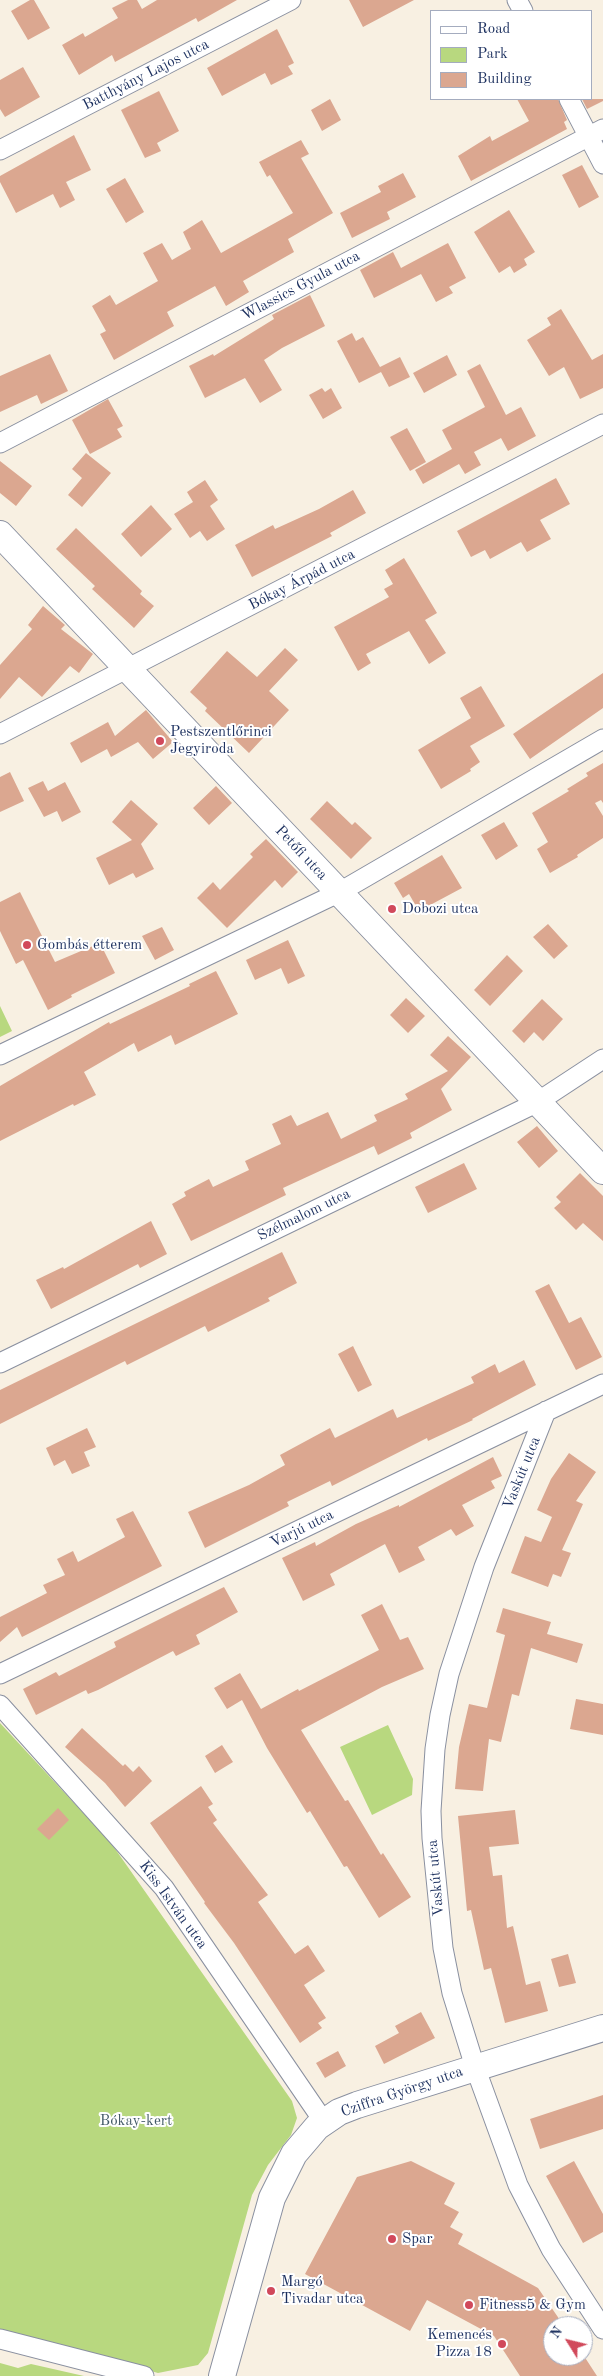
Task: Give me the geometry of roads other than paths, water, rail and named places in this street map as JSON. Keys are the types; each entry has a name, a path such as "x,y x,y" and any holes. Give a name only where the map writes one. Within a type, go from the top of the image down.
{"main road":[{"name":"Petőfi utca","path":"0,534 603,1171"},
{"name":"Cziffra György utca","path":"222,2376 272,2198 294,2154 324,2122 357,2105 603,2028"}],"street":[{"name":"Batthyány Lajos utca","path":"0,150 291,0"},
{"path":"570,100 596,132 603,164"},
{"name":"Wlassics Gyula utca","path":"0,443 596,132"},
{"name":"Bókay Árpád utca","path":"0,734 128,670 603,424"},
{"path":"0,1055 338,893 603,739"},
{"name":"Szélmalom utca","path":"0,1363 536,1102 603,1059"},
{"name":"Varjú utca","path":"0,1674 603,1384"},
{"name":"Vaskút utca","path":"546,1411 484,1567 463,1630 442,1706 435,1749 431,1811 442,1948 452,1993 475,2067 518,2185 550,2249 603,2329"},
{"name":"Kiss István utca","path":"0,1706 164,1888 324,2122"},
{"path":"0,2338 144,2376"}],"place":[{"name":"Pestszentlőrinci Jegyiroda","path":"160,741"},
{"name":"Dobozi utca","path":"392,909"},
{"name":"Gombás étterem","path":"27,945"},
{"name":"Spar","path":"392,2239"},
{"name":"Margó Tivadar utca","path":"271,2291"},
{"name":"Fitness5 & Gym","path":"469,2305"},
{"name":"Kemencés Pizza 18","path":"502,2344"}],"park label":[{"name":"Bókay-kert","path":"136,2121"}]}
